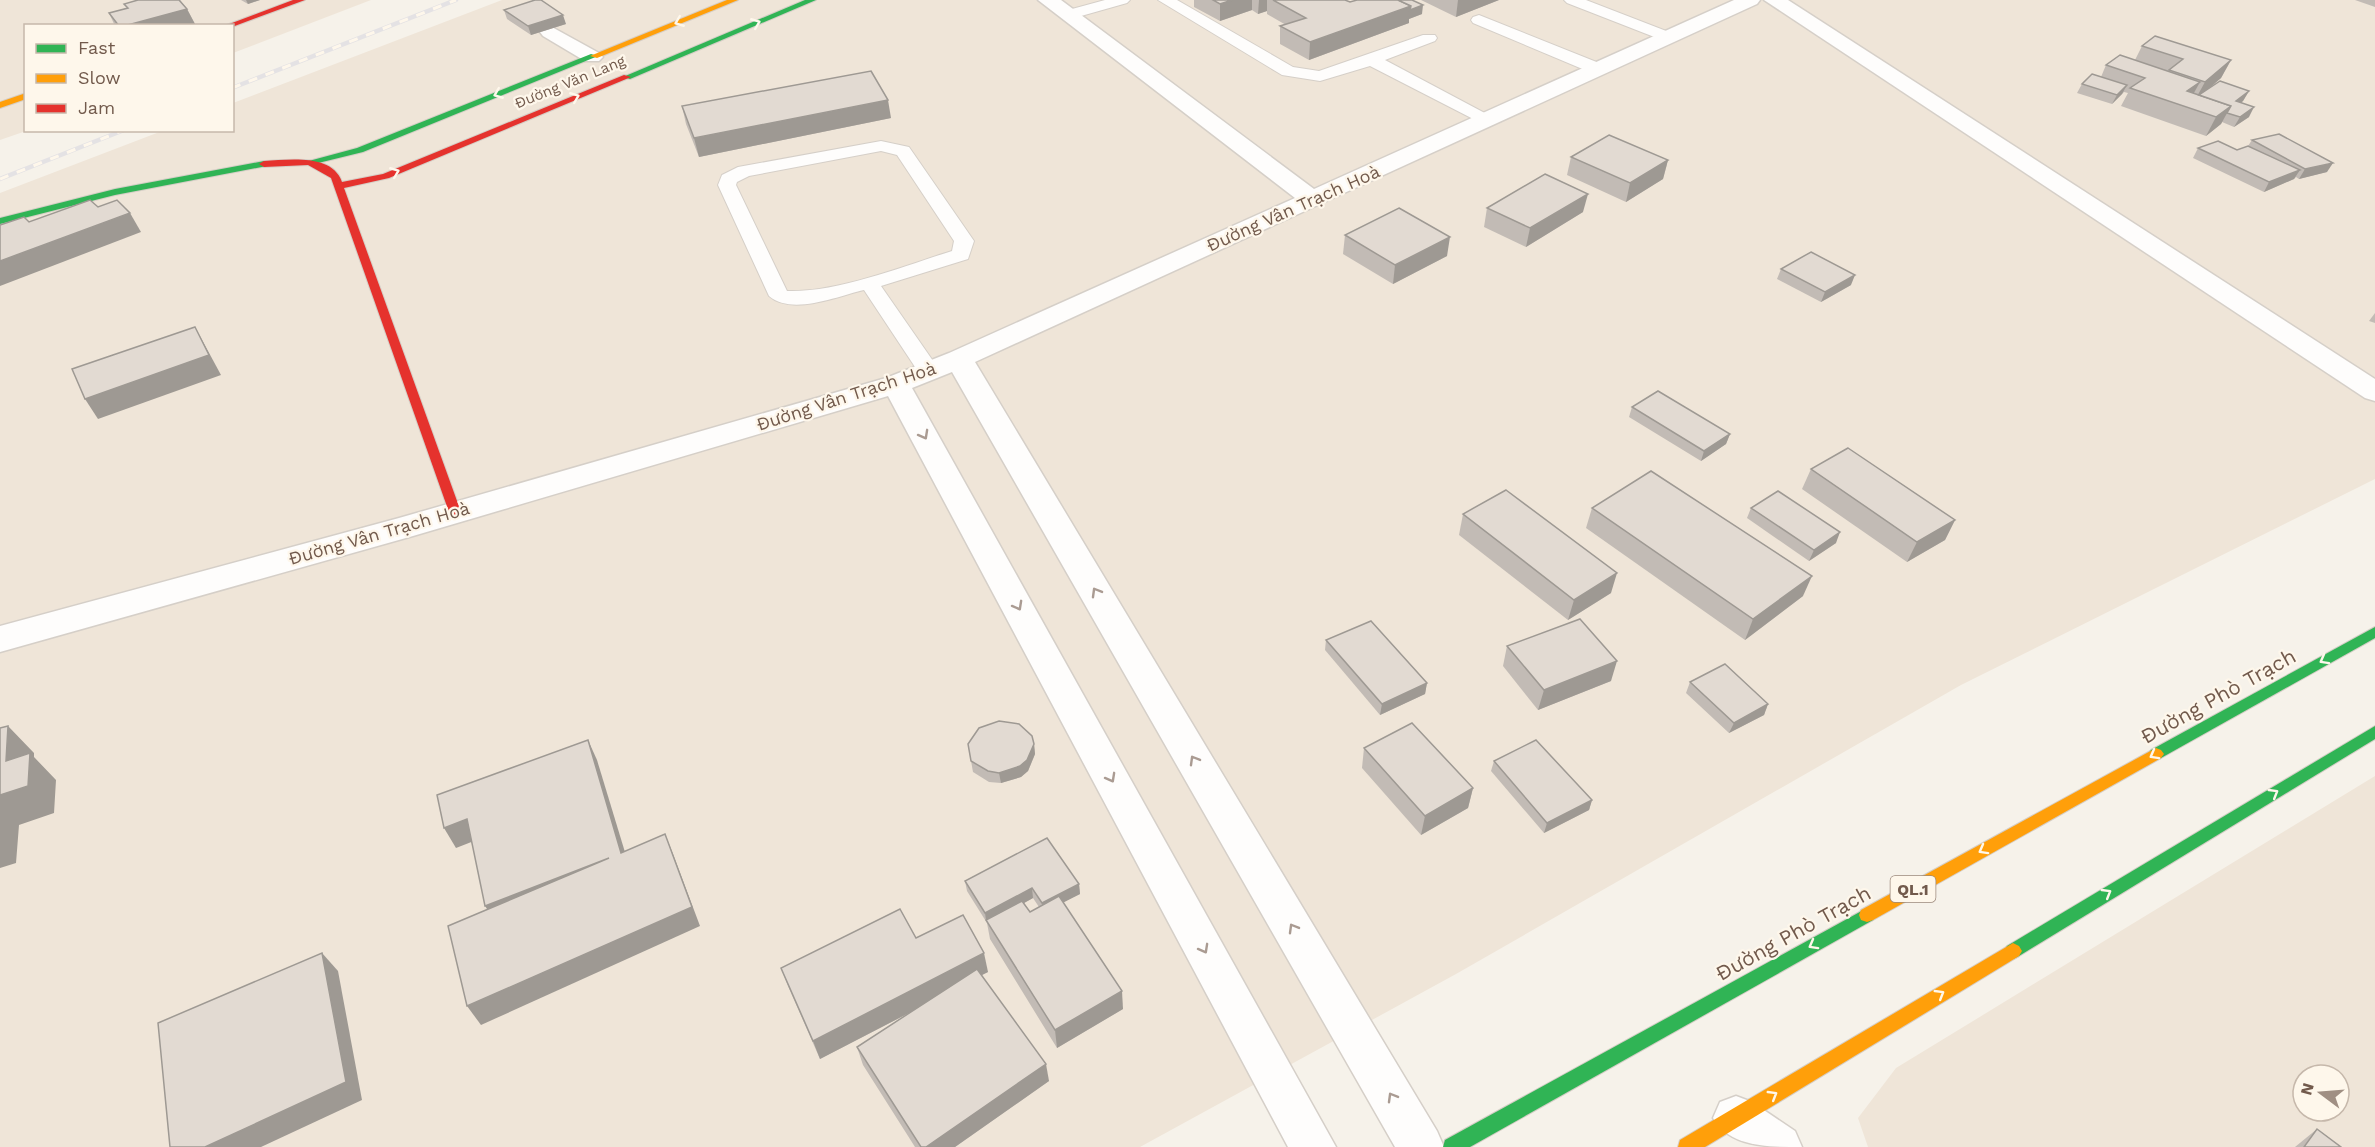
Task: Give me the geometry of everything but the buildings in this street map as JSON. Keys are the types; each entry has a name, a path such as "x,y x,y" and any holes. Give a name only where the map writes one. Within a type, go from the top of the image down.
{"main road":[{"path":"234,24 301,0"},
{"name":"Đường Văn Lang","path":"0,221 183,177 262,164 310,162 360,150 734,0"},
{"name":"Đường Văn Lang","path":"338,186 386,176 812,0"},
{"path":"0,105 24,97"},
{"path":"310,162 335,176 456,512"},
{"name":"Đường Phò Trạch","path":"1452,1147 2375,632"},
{"path":"1687,1147 2375,732"}],"street":[{"path":"1048,0 1312,199"},
{"name":"Đường Vân Trạch Hoà","path":"0,639 456,512 928,371 1750,0"},
{"path":"1774,0 2375,393"},
{"path":"550,32 592,57"},
{"path":"928,371 1313,1147"},
{"path":"928,371 1421,1147"},
{"path":"1736,1118 1779,1147"}],"lane":[{"path":"1067,15 1122,0"},
{"path":"1166,0 1287,71 1320,75 1371,60 1429,38"},
{"path":"1572,0 1668,37"},
{"path":"1479,20 1598,69"},
{"path":"1371,60 1487,119"},
{"path":"869,147 892,147 903,151 964,241 964,248 961,255 953,259 869,283 803,298 782,297 776,292 727,185 729,179 744,171 869,147"},
{"path":"869,283 928,371"}],"shaded area":[{"path":"0,0 371,0 234,53 234,24 24,24 24,132 0,140"},
{"path":"502,0 2375,0 2375,479 1961,685 1456,974 1140,1147 0,1147 0,193 159,132 234,132 234,103"},
{"path":"2375,776 2375,1147 1868,1147 1858,1118 1896,1068"}],"railway":[{"path":"234,87 456,0"},
{"path":"0,179 119,132"}],"traffic: fast":[{"path":"627,77 812,0"},
{"path":"310,162 360,150 594,56"},
{"path":"0,221 115,192 264,164"},
{"path":"2156,754 2375,632"},
{"path":"2013,951 2375,732"},
{"path":"1452,1147 1867,915"}],"traffic: slow":[{"path":"594,56 734,0"},
{"path":"0,105 24,97"},
{"path":"1867,915 2156,754"},
{"path":"1687,1147 2013,951"}],"traffic: jam":[{"path":"234,24 301,0"},
{"path":"338,186 386,176 627,77"},
{"path":"264,164 310,162 335,176 455,512"}]}
